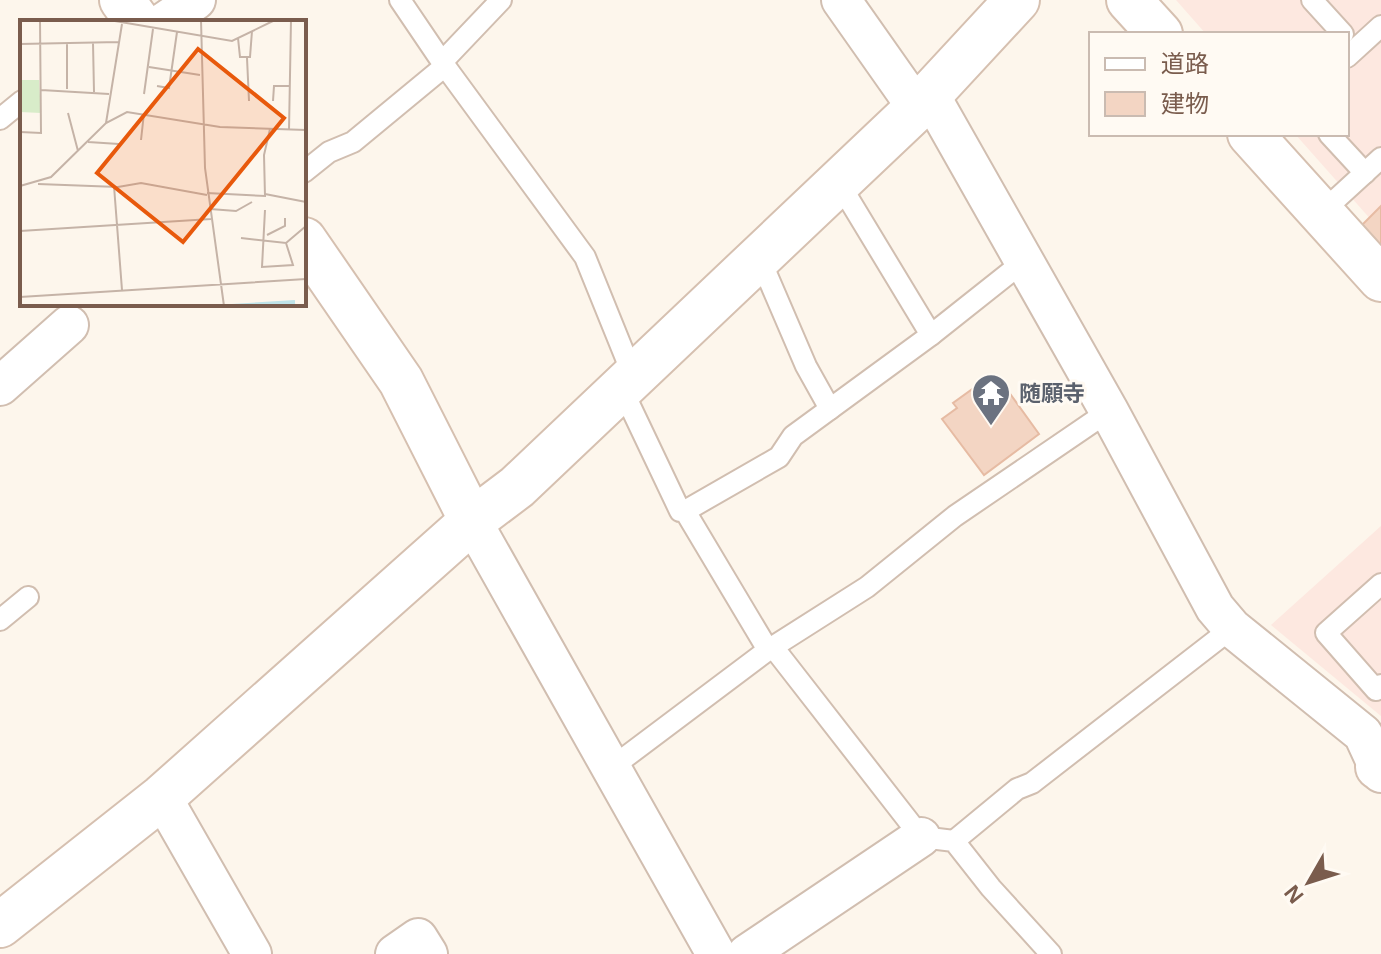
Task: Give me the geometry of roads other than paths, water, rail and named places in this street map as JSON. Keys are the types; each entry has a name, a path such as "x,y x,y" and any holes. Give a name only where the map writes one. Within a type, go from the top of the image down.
{"street":[{"path":"122,0 137,20"},
{"path":"167,20 196,0"},
{"path":"841,0 924,102 1023,262 1109,411 1215,608 1232,628 1363,734 1380,768"},
{"path":"1129,0 1158,32"},
{"path":"0,925 162,797 472,521 517,487 924,102 1013,2"},
{"path":"1252,136 1381,279"},
{"path":"306,243 401,381 472,521 716,954"},
{"path":"0,386 69,325"},
{"path":"162,797 252,954"},
{"path":"747,954 938,839"},
{"path":"395,954 418,938 428,954"}],"lane":[{"path":"400,0 443,64 585,257 628,384 680,511 779,457 793,436 931,335 1023,262"},
{"path":"306,170 329,152 353,142 443,64 501,0"},
{"path":"1312,0 1338,32"},
{"path":"1349,43 1381,26"},
{"path":"0,119 20,103"},
{"path":"1331,136 1365,173"},
{"path":"1321,213 1381,158"},
{"path":"839,183 931,335"},
{"path":"760,259 806,366 830,409"},
{"path":"611,768 770,648 867,587 955,516 1109,411"},
{"path":"685,511 770,648 938,839 991,888 1051,954"},
{"path":"1381,584 1326,633 1376,690 1381,685"},
{"path":"0,620 28,597"},
{"path":"938,839 1017,789 1032,783 1232,628"}],"place":[{"name":"随願寺","path":"991,427"}]}
